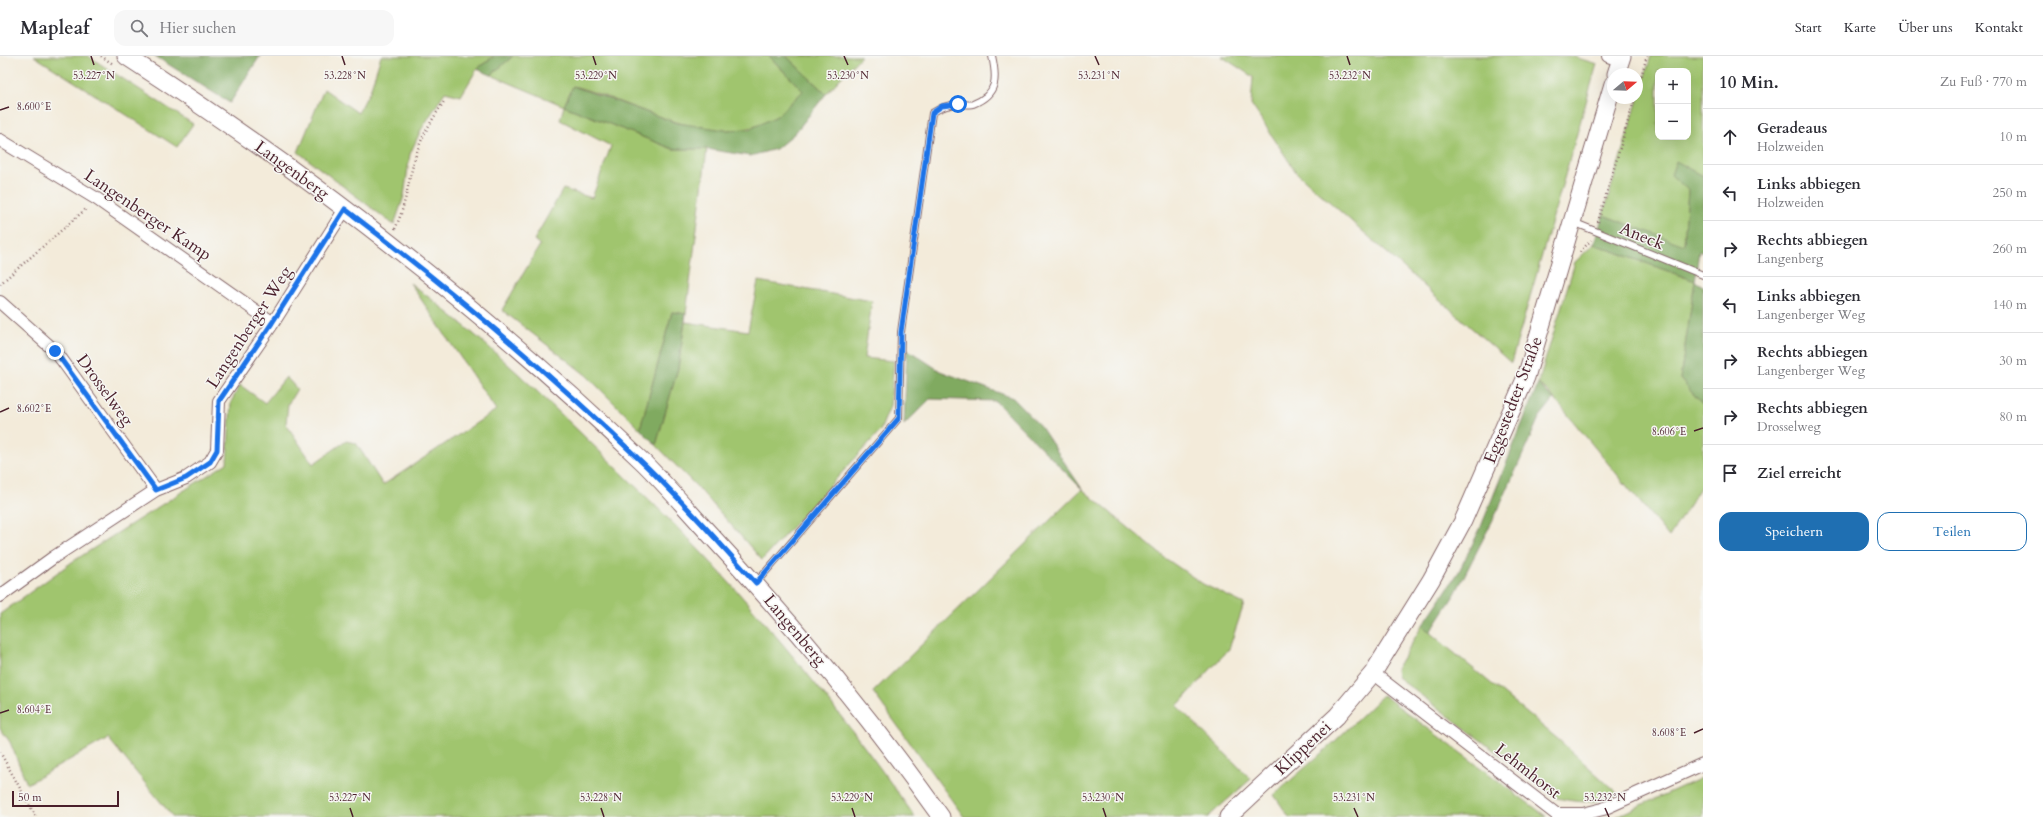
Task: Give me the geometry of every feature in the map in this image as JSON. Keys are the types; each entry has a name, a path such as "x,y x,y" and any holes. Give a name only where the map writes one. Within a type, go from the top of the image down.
{"main road":[{"name":"Langenberg","path":"123,62 195,101 389,242 512,343 645,464 756,583 858,707 907,770 940,817"},
{"name":"Eggestedter Straße","path":"1373,673 1431,580 1463,521 1482,482 1526,377 1607,104"},
{"name":"Klippenei","path":"1228,817 1337,716 1373,673"}],"street":[{"name":"Langenberger Kamp","path":"0,140 97,199 272,323"},
{"name":"Langenberger Weg","path":"0,596 54,557 156,490 186,478 210,462 217,450 219,401 272,323 345,209"},
{"name":"Drosselweg","path":"0,302 59,355 156,490"},
{"name":"Lehmhorst","path":"1373,673 1556,814 1584,814 1603,809 1703,764"}],"lane":[{"path":"756,583 899,418 901,332 932,113 942,106 972,104 985,96 995,85 996,74 992,56"},
{"name":"Aneck","path":"1572,222 1703,275"}],"path":[{"path":"101,56 123,62"},
{"path":"1643,70 1647,56"},
{"path":"389,242 403,211 416,153 424,133 445,100"},
{"path":"0,284 97,199"},
{"path":"0,752 36,817"}],"green space":[{"path":"34,56 88,56 193,124 177,147"},
{"path":"155,56 260,56 230,103"},
{"path":"381,56 494,56 477,69 461,96 445,92 421,130 410,154 404,196 394,225 298,152 324,89 358,113 370,91"},
{"path":"494,56 513,56 491,75 477,69"},
{"path":"513,56 769,56 803,91 777,116 754,127 729,130 702,128 675,122 573,86 564,106 491,75"},
{"path":"769,56 786,56 826,94 795,133 776,149 750,156 707,149 673,149 564,106 573,86 677,123 725,130 750,129 777,116 803,91"},
{"path":"786,56 861,56 826,94"},
{"path":"1221,56 1571,56 1597,64 1511,363 1296,172 1251,104 1253,77"},
{"path":"1651,56 1703,56 1703,176 1676,162 1688,190 1684,246 1603,215 1637,104 1643,104 1643,82"},
{"path":"564,106 673,149 707,149 686,314 672,312 640,429 586,375 502,310 540,245 534,240 563,189 592,198 611,146 560,120"},
{"path":"1676,161 1703,176 1703,253 1699,251 1695,281 1594,244 1603,215 1684,245 1688,190 1671,175"},
{"path":"1594,244 1695,281 1680,379 1703,405 1703,483 1669,537 1548,391 1538,384 1575,262"},
{"path":"758,281 872,301 864,358 894,361 890,406 880,431 762,560 702,492 656,445 678,368 685,322 748,331"},
{"path":"1695,281 1703,286 1703,405 1680,379"},
{"path":"410,283 457,320 524,379 567,419 700,551 760,617 806,673 873,758 915,817 173,817 108,738 27,784 10,742 0,728 0,614 72,562 227,463 231,402 240,385 265,403 286,377 297,389 288,404 286,424 313,464 346,441 356,443 383,485 496,410"},
{"path":"672,312 686,314 678,368 656,445 640,429"},
{"path":"907,349 940,371 1013,398 1041,427 1082,489 995,401 930,399 904,425"},
{"path":"1538,384 1554,399 1539,418 1499,508 1455,594 1430,632 1422,626 1458,573 1480,529"},
{"path":"1082,489 1165,558 1203,584 1244,604 1229,649 1177,706 1251,779 1208,817 964,817 873,692"},
{"path":"1422,626 1559,740 1618,794 1602,800 1588,802 1557,798 1397,677 1396,669"},
{"path":"1383,695 1547,817 1289,817 1274,795 1333,743"},
{"path":"1703,777 1703,817 1615,817"}],"route":[{"path":"55,351 156,490 186,478 210,462 217,450 219,401 272,323 345,209 389,242 512,343 645,464 756,583 899,418 901,332 932,113 942,106 958,104"}]}
